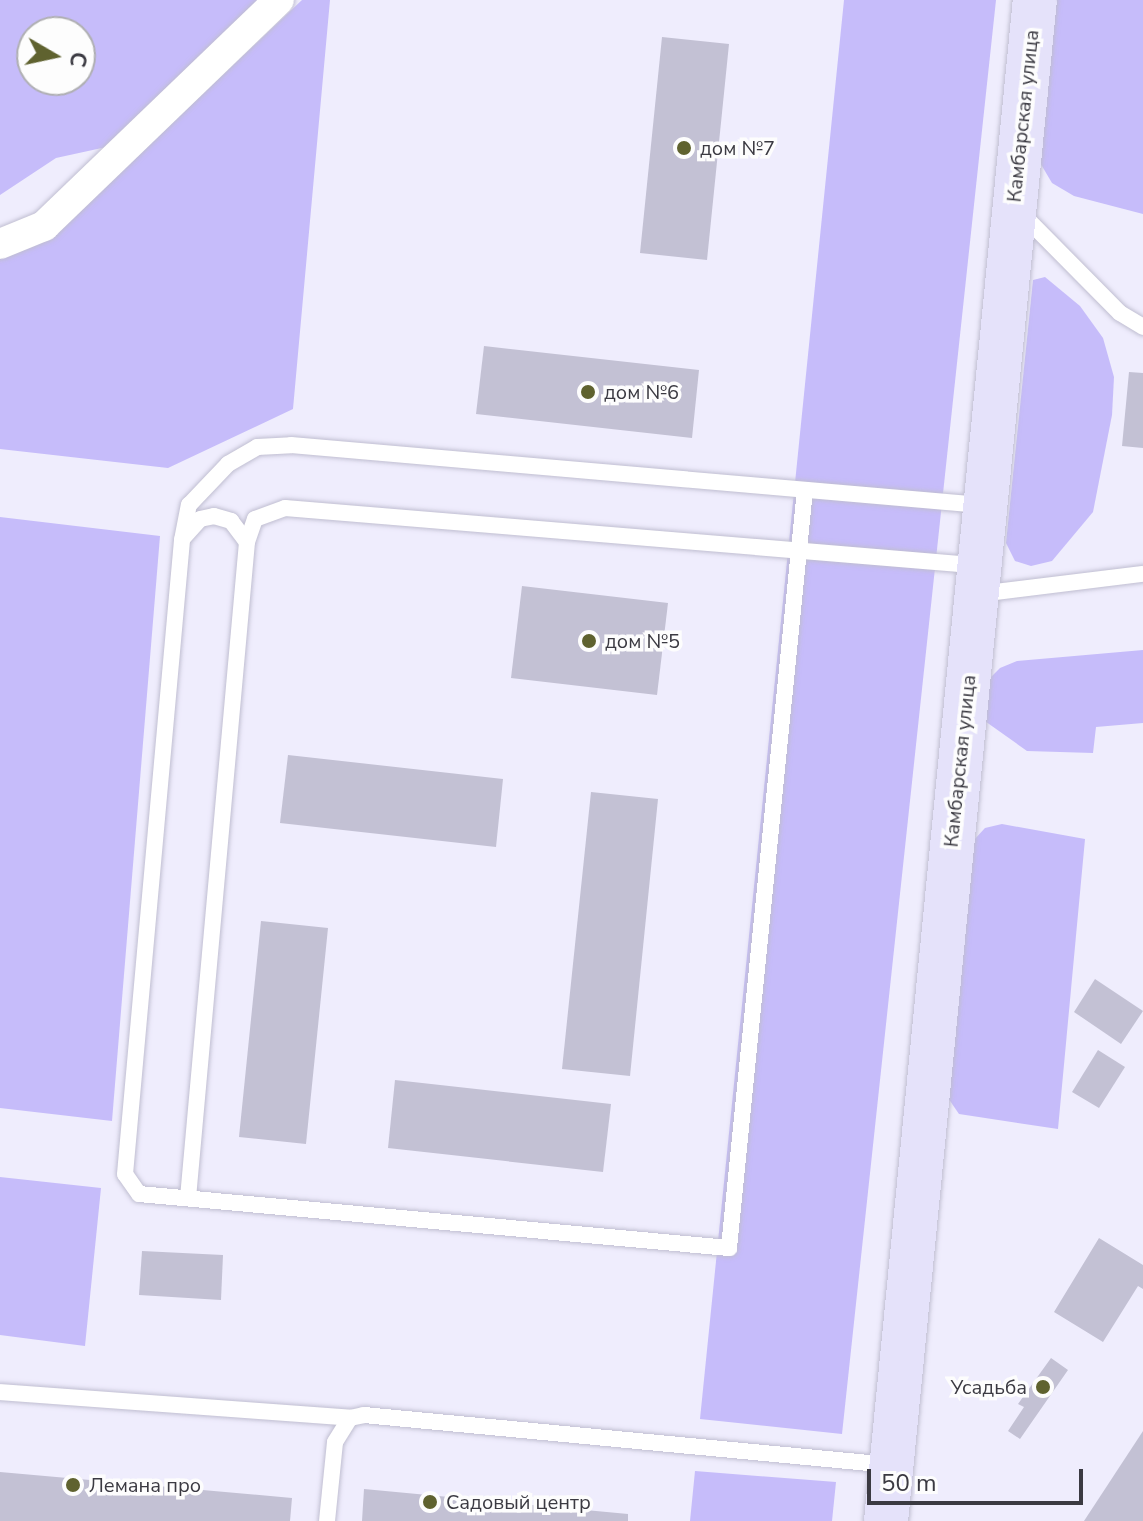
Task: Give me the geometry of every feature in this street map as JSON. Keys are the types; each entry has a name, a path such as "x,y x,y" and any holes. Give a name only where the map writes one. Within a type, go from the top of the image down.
{"main road":[{"name":"Камбарская улица","path":"886,1521 1035,0"}],"street":[{"path":"0,244 44,226 279,0"}],"lane":[{"path":"1014,207 1120,313 1143,327"},
{"path":"805,490 729,1248 139,1194 125,1174 182,540 189,505 207,483 257,447 291,445 969,504 988,483"},
{"path":"188,1198 247,542 255,519 285,508 960,564 978,586 1143,574"},
{"path":"182,540 200,519 214,516 231,521 247,542"},
{"path":"0,1392 350,1418 382,1416 891,1465"},
{"path":"327,1521 335,1442 350,1418"}],"shaded area":[{"path":"0,0 259,0 111,146 56,158 0,195"},
{"path":"302,0 330,0 293,409 168,468 0,449 0,254 72,218"},
{"path":"844,0 996,0 842,1434 700,1419"},
{"path":"1048,0 1143,0 1143,214 1074,196 1052,183 1039,161"},
{"path":"1045,277 1080,306 1103,338 1114,377 1112,415 1093,512 1052,561 1031,566 1015,561 1006,543 1033,280"},
{"path":"0,517 160,536 112,1121 0,1108"},
{"path":"1143,650 1143,723 1096,727 1093,753 1027,751 982,719 988,680 1000,668 1017,661"},
{"path":"1002,824 1085,839 1058,1129 959,1114 946,1095 973,841 985,828"},
{"path":"0,1177 101,1188 85,1346 0,1335"},
{"path":"695,1471 836,1482 832,1521 690,1521"}],"building":[{"name":"дом №7","path":"662,37 729,44 707,260 640,253"},
{"name":"дом №6","path":"484,346 699,370 692,438 476,414"},
{"path":"1129,372 1143,373 1143,448 1122,446"},
{"name":"дом №5","path":"522,586 668,603 657,695 511,678"},
{"path":"288,755 503,779 496,847 280,823"},
{"path":"591,792 658,799 630,1076 562,1069"},
{"path":"261,921 328,928 306,1144 239,1137"},
{"path":"1095,979 1143,1011 1121,1044 1074,1012"},
{"path":"1098,1050 1125,1067 1099,1108 1072,1092"},
{"path":"395,1080 611,1104 603,1172 388,1148"},
{"path":"1099,1238 1143,1265 1143,1289 1138,1286 1103,1342 1054,1312"},
{"path":"142,1251 223,1255 221,1300 139,1295"},
{"name":"Усадьба","path":"1051,1358 1068,1370 1020,1439 1008,1431 1024,1407 1018,1404"},
{"path":"1143,1431 1143,1521 1084,1521"},
{"name":"Лемана про","path":"0,1472 292,1498 290,1521 0,1521"},
{"name":"Садовый центр","path":"364,1489 628,1514 628,1521 362,1521"}],"place":[{"name":"дом №7","path":"684,148"},
{"name":"дом №6","path":"588,392"},
{"name":"дом №5","path":"589,641"},
{"name":"Усадьба","path":"1043,1387"},
{"name":"Лемана про","path":"73,1485"},
{"name":"Садовый центр","path":"430,1502"}]}
